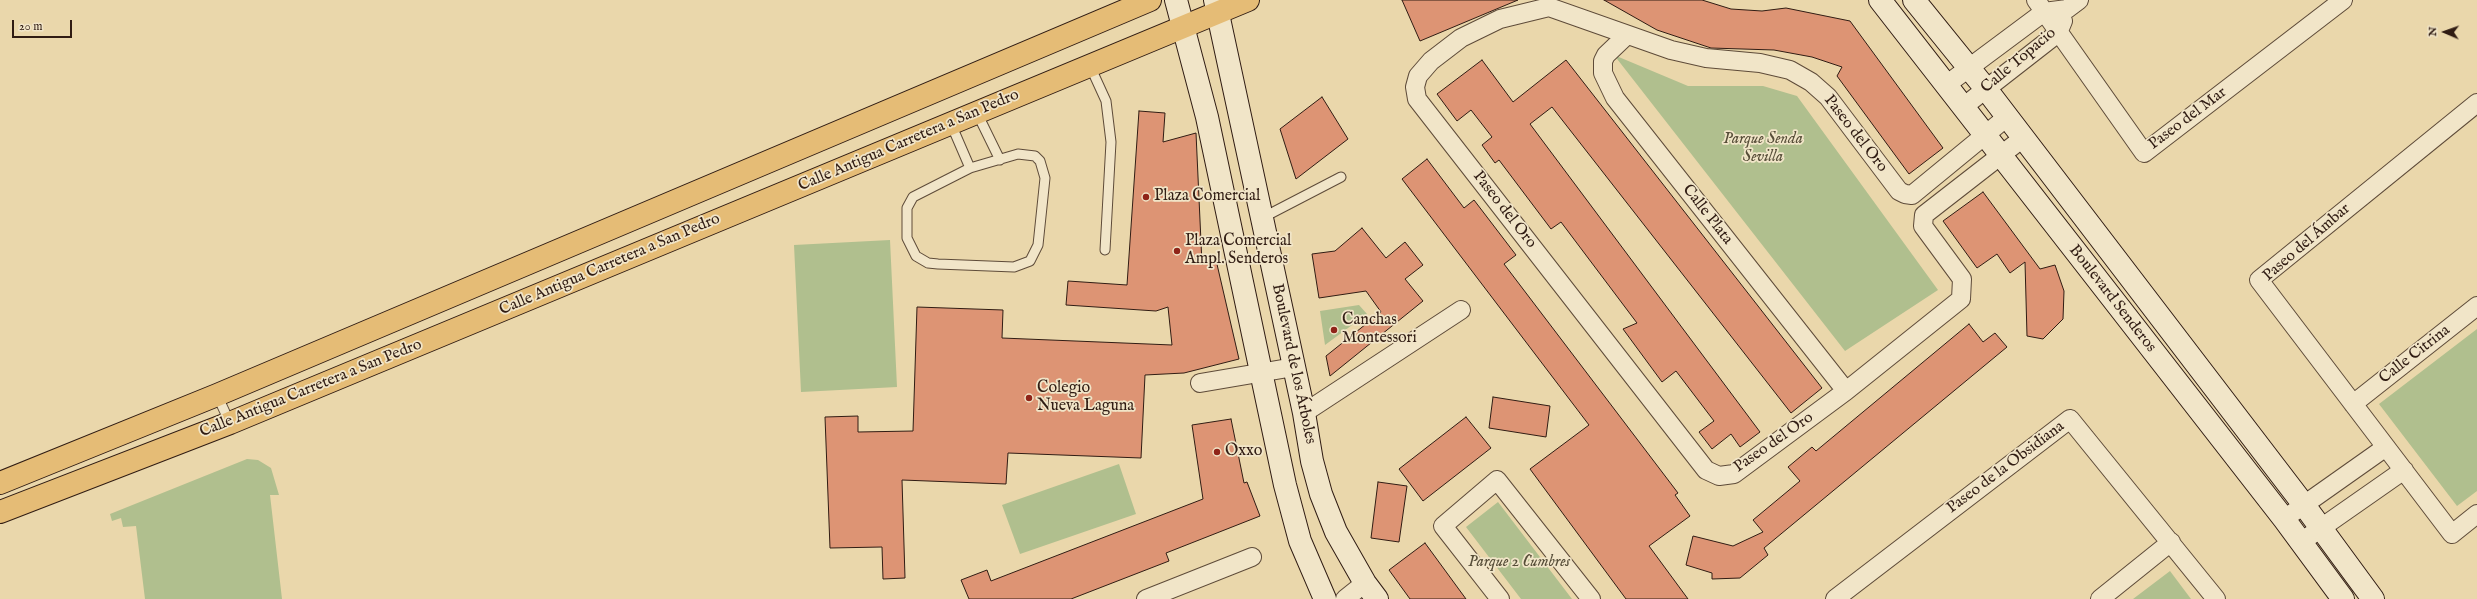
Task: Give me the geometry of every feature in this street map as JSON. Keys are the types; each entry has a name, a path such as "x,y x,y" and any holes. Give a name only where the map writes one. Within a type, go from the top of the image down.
{"main road":[{"name":"Calle Antigua Carretera a San Pedro","path":"0,483 217,395 1150,0"},
{"name":"Boulevard de los Árboles","path":"1176,0 1209,125 1263,372 1285,485 1300,541 1325,599"},
{"name":"Calle Antigua Carretera a San Pedro","path":"0,512 230,423 1090,66 1183,27 1216,6 1248,0"},
{"name":"Boulevard Senderos","path":"1880,0 2284,519 2340,598"},
{"name":"Boulevard Senderos","path":"1914,0 1970,67 2304,505 2368,594"},
{"name":"Boulevard de los Árboles","path":"1216,6 1304,413 1312,461 1321,494 1336,532 1371,591"}],"street":[{"name":"Paseo del Mar","path":"2040,6 2144,152 2343,0"},
{"name":"Calle Topacio","path":"1946,85 1970,67 2040,6 2073,5"},
{"name":"Calle Topacio","path":"1963,107 2058,32 2073,5"},
{"name":"Paseo del Oro","path":"2007,117 1912,195 1905,194 1899,191 1828,96 1811,82 1790,70 1760,63 1706,58 1671,50 1549,8 1500,18 1461,38 1431,61 1418,76 1415,87 1417,99 1706,470 1719,476 1734,474 1846,391 1961,299 1962,279 1923,226 1922,220 1924,215 2023,138"},
{"name":"Calle Plata","path":"1627,35 1606,55 1603,61 1603,74 1615,98 1846,391"},
{"name":"Paseo del Ámbar","path":"2477,103 2259,280 2452,534 2477,514"},
{"name":"Calle Citrina","path":"2353,404 2477,306"},
{"path":"1304,413 1461,310"},
{"path":"1200,383 1294,368"},
{"name":"Paseo de la Obsidiana","path":"1835,599 2070,419 2216,599"},
{"path":"2284,519 2386,447"},
{"path":"2301,542 2404,470"},
{"path":"1500,599 1443,526 1497,480 1591,599"},
{"path":"2100,599 2171,542"},
{"path":"1146,599 1252,556"},
{"path":"1345,599 1371,591"},
{"path":"2340,598 2368,594"}],"lane":[{"path":"1090,66 1106,101 1111,142 1105,250"},
{"path":"976,113 1000,160"},
{"path":"951,123 970,168"},
{"path":"1018,154 1029,154 1035,156 1043,169 1045,178 1038,245 1030,261 1020,266 928,263 916,256 909,245 907,208 912,197 970,168 1018,154"},
{"path":"1262,218 1341,177"},
{"path":"217,395 230,423"}],"green space":[{"name":"Parque Senda Sevilla","path":"1614,55 1688,86 1763,86 1797,96 1938,290 1845,351"},
{"path":"890,240 897,387 801,392 794,245"},
{"name":"Canchas Montessori","path":"1359,305 1367,314 1325,345 1320,311"},
{"path":"2477,329 2477,491 2457,506 2379,404"},
{"path":"247,459 258,460 271,468 279,495 270,495 282,599 145,599 136,526 123,527 121,518 112,521 110,514"},
{"path":"1119,464 1136,514 1020,554 1002,505"},
{"name":"Parque 2 Cumbres","path":"1498,502 1572,599 1521,599 1466,527"},
{"path":"2170,571 2191,599 2133,599"}],"building":[{"path":"1402,0 1518,0 1420,41"},
{"path":"1604,0 1702,0 1731,9 1762,11 1786,8 1850,21 1943,148 1909,174 1837,76 1842,67 1812,57 1774,50 1711,48 1657,30"},
{"path":"1482,60 1513,102 1566,60 1822,388 1791,413 1552,107 1530,124 1760,432 1740,447 1731,434 1712,449 1699,432 1714,421 1676,371 1662,382 1623,329 1637,323 1561,222 1551,229 1499,160 1495,163 1482,145 1492,137 1471,110 1457,121 1437,94"},
{"name":"Plaza Comercial","path":"1322,97 1348,139 1296,179 1280,129"},
{"path":"1139,111 1165,113 1163,142 1196,133 1202,264 1216,260 1239,359 1184,373 1145,375 1141,458 1008,453 1006,484 902,480 905,578 883,579 882,547 830,548 825,417 858,416 858,432 913,431 917,307 1003,310 1002,338 1172,345 1168,307 1156,311 1066,305 1068,281 1127,285"},
{"path":"1427,159 1464,208 1474,200 1516,255 1504,264 1678,493 1675,495 1690,516 1649,546 1688,599 1626,599 1530,469 1589,425 1402,179"},
{"path":"1983,192 2040,269 2055,265 2064,291 2063,319 2043,339 2027,336 2025,262 2010,273 1997,254 1977,268 1943,221"},
{"path":"1362,228 1386,258 1405,242 1423,265 1405,279 1423,301 1330,376 1326,356 1381,312 1366,291 1319,298 1312,254 1335,251"},
{"path":"1969,324 1983,342 1995,333 2007,347 1764,548 1768,555 1740,578 1712,579 1712,573 1686,565 1693,536 1733,546 1763,532 1753,520 1800,481 1788,467 1812,447 1816,451"},
{"path":"1493,397 1550,406 1546,437 1489,428"},
{"path":"1466,417 1491,448 1423,501 1399,469"},
{"path":"1231,419 1244,483 1247,482 1260,516 1166,553 1169,561 1071,599 969,599 961,580 987,570 991,581 1203,499 1192,425"},
{"path":"1378,482 1407,486 1399,542 1371,538"},
{"path":"1425,543 1466,599 1410,599 1389,570"}],"place":[{"name":"Plaza Comercial","path":"1146,197"},
{"name":"Plaza Comercial Ampl. Senderos","path":"1177,251"},
{"name":"Canchas Montessori","path":"1334,330"},
{"name":"Colegio Nueva Laguna","path":"1029,398"},
{"name":"Oxxo","path":"1217,452"}]}
